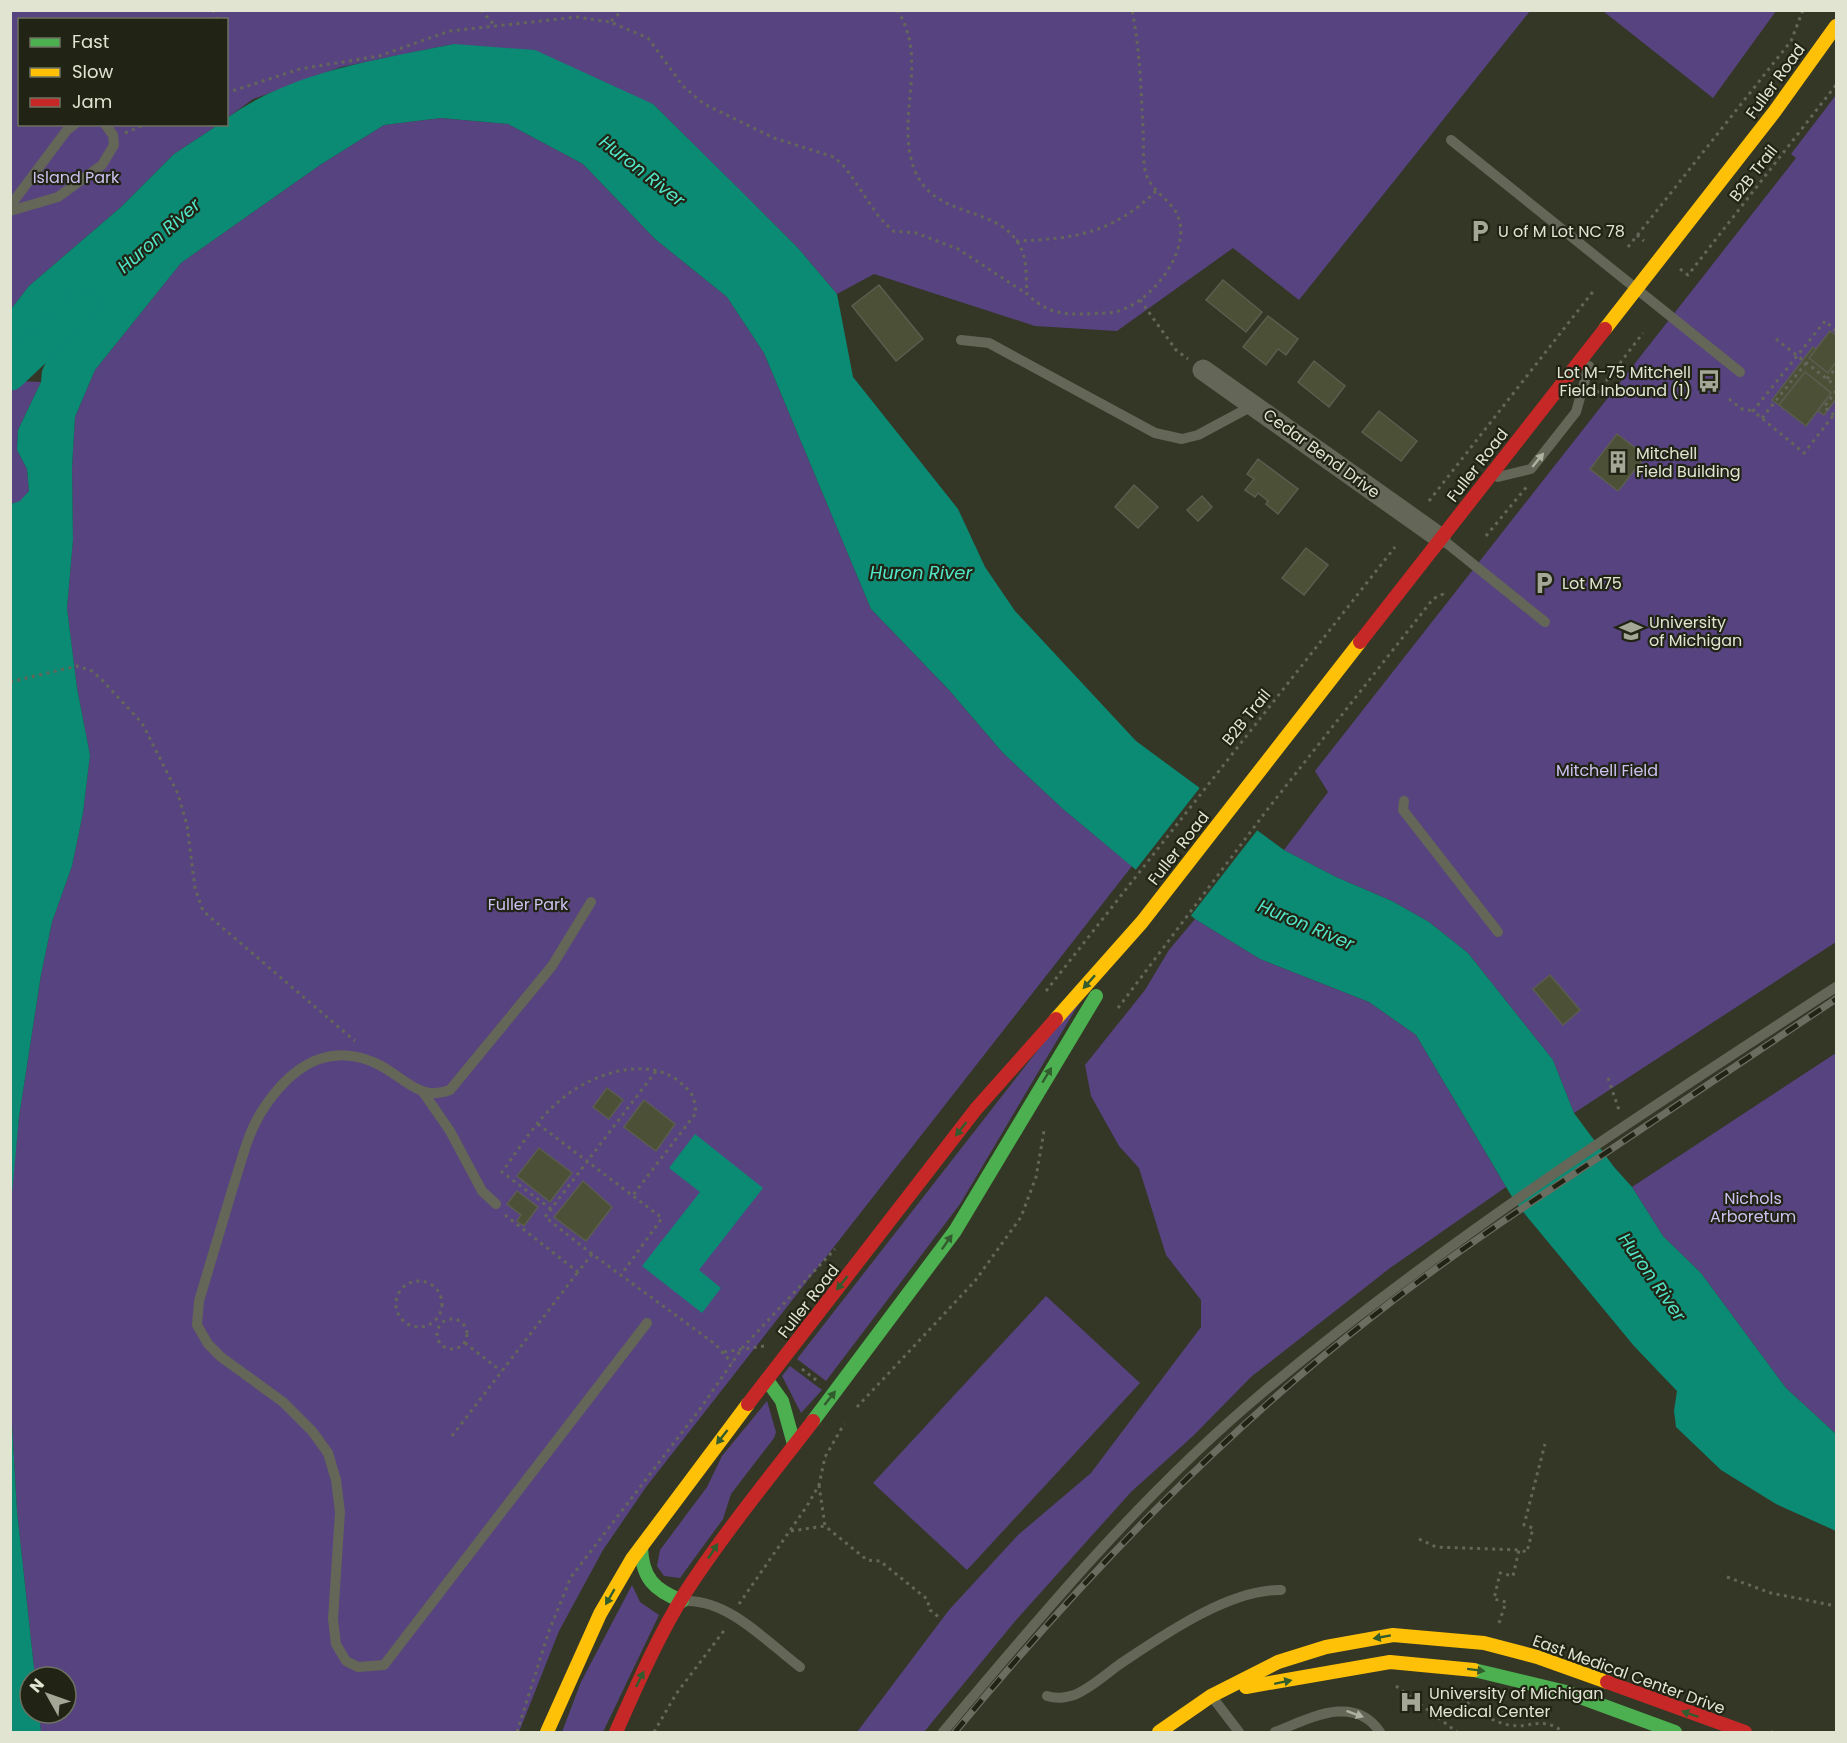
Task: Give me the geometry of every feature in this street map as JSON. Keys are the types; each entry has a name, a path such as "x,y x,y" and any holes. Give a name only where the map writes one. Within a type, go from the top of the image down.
{"main road":[{"name":"Fuller Road","path":"548,1732 600,1614 641,1547 706,1456 976,1109 1142,922 1775,111 1836,26"},
{"name":"Fuller Road","path":"616,1732 641,1676 682,1601 721,1540 897,1312 955,1230 1048,1071 1142,922"},
{"path":"767,1380 782,1401 794,1444"},
{"path":"641,1547 640,1563 646,1580 657,1592 682,1601"},
{"name":"East Medical Center Drive","path":"1159,1732 1211,1696 1278,1662 1326,1647 1393,1635 1438,1637 1484,1643 1537,1657 1745,1732"},
{"name":"East Medical Center Drive","path":"1225,1689 1272,1685 1389,1662 1436,1665 1492,1672 1539,1682 1576,1693 1675,1732"}],"street":[{"name":"Cedar Bend Drive","path":"1203,370 1440,538"}],"lane":[{"path":"10,206 72,126"},
{"path":"10,211 58,197 102,165 114,145 106,126"},
{"path":"1451,141 1740,372"},
{"path":"1486,480 1531,469 1576,412 1597,338"},
{"path":"961,340 989,343 1155,433 1182,439 1198,435 1255,405"},
{"path":"1440,538 1545,622"},
{"path":"1404,801 1403,810 1498,932"},
{"path":"591,902 552,966 462,1080 450,1090 439,1095 423,1092 373,1062 348,1054 322,1056 299,1070 260,1114 247,1142 199,1301 197,1325 208,1344 221,1357 283,1402 312,1431 328,1453 336,1480 340,1512 333,1619 336,1644 346,1660 358,1667 384,1665 647,1323"},
{"path":"943,1732 1067,1586 1202,1448 1260,1395 1416,1270 1619,1130 1836,987"},
{"path":"423,1092 450,1131 482,1191 496,1204"},
{"path":"1047,1696 1059,1699 1076,1694 1162,1637 1206,1612 1243,1597 1268,1590 1281,1590"},
{"path":"682,1601 700,1600 733,1615 800,1666"},
{"path":"1211,1696 1239,1732"},
{"path":"1283,1731 1322,1713 1344,1710 1361,1714 1373,1722 1380,1732"}],"path":[{"path":"481,10 495,26"},
{"path":"610,22 623,10"},
{"path":"897,10 908,26 912,47 910,141 915,169 925,188 943,203 982,215 1011,232 1023,254 1027,294"},
{"path":"228,92 300,69 380,56 450,31 577,17 610,22 648,38 683,86 704,104 774,138 834,157 845,166 879,217 893,231 916,233 958,249 1027,294 1041,308 1059,314 1118,312 1140,300 1172,267 1182,231 1176,213 1146,176 1138,43 1132,10"},
{"path":"1628,247 1791,41 1803,10"},
{"name":"B2B Trail","path":"1688,275 1836,85"},
{"path":"113,138 141,126"},
{"path":"1016,241 1060,240 1101,229 1135,212 1157,190"},
{"path":"1429,501 1595,289"},
{"path":"1140,300 1176,350 1203,370"},
{"path":"1753,411 1824,321 1836,331"},
{"path":"1776,339 1836,386"},
{"path":"1762,418 1806,363"},
{"path":"1827,379 1836,368"},
{"path":"1728,399 1742,409 1753,411 1804,453 1835,413 1823,406 1836,391"},
{"name":"B2B Trail","path":"1117,903 1395,547"},
{"path":"1118,1009 1166,941 1267,810 1432,599 1443,594 1443,589"},
{"path":"10,682 77,666 92,671 102,680 142,723 178,794 187,825 195,888 203,910 356,1042"},
{"path":"551,1209 502,1172 538,1124 556,1103 576,1089 605,1074 632,1069 656,1071 674,1077 692,1094 696,1113 633,1196"},
{"path":"656,1071 545,1217 724,1352 732,1363"},
{"path":"1608,1078 1617,1098 1619,1130"},
{"path":"538,1124 662,1218 621,1275"},
{"path":"854,1410 975,1281 1021,1216 1036,1177 1044,1129"},
{"path":"496,1204 505,1210 503,1214 578,1272"},
{"path":"452,1436 592,1254"},
{"path":"417,1281 434,1286 442,1302 437,1318 421,1327 404,1322 396,1306 401,1289 417,1281"},
{"path":"437,1318 442,1323"},
{"path":"453,1319 464,1324 468,1335 465,1343 452,1350 441,1345 437,1334 442,1323 453,1319"},
{"path":"465,1343 501,1372"},
{"path":"724,1352 755,1346 766,1347"},
{"path":"654,1732 676,1694 791,1531 819,1485 825,1457 849,1417"},
{"path":"1419,1539 1436,1547 1527,1552 1533,1528 1524,1525 1545,1444"},
{"path":"819,1485 825,1526 867,1560 880,1561 927,1599 930,1610 940,1618"},
{"path":"791,1531 825,1526"},
{"path":"1504,1626 1499,1625 1506,1602 1494,1599 1500,1573 1513,1576 1519,1550"},
{"path":"1727,1576 1771,1593 1836,1606"},
{"path":"1388,1681 1457,1732"},
{"path":"1449,1685 1462,1698 1498,1723 1511,1726 1542,1722 1564,1732"}],"green space":[{"name":"Island Park","path":"11,11 1530,11 1299,300 1233,248 1117,331 1035,326 874,274 837,294 798,248 653,104 454,44 341,67 253,99 228,117 228,18 18,18 18,126 216,126 174,154 121,207 29,286 11,309"},
{"path":"1603,11 1776,11 1713,98"},
{"name":"Mitchell Field","path":"1836,95 1836,942 1574,1113 1553,1060 1468,953 1429,922 1392,901 1336,877 1284,850 1328,792 1315,771 1796,158 1791,154"},
{"name":"Fuller Park","path":"441,118 508,124 583,164 655,239 727,297 764,353 871,609 949,690 1003,753 1063,809 1132,866 646,1487 603,1550 559,1631 519,1732 41,1732 40,1725 78,1725 78,1665 34,1665 17,1511 10,1389 10,1205 19,1117 41,975 52,922 72,866 83,813 90,755 77,688 67,608 73,540 72,468 75,417 95,370 181,263 320,165 384,125"},
{"path":"16,381 41,382 18,430 17,450 27,469 29,491 20,502 11,504 11,391"},
{"path":"1195,919 1260,959 1369,1002 1416,1035 1506,1187 1390,1268 1251,1377 1193,1436 1131,1492 1016,1620 924,1732 857,1732 949,1610 1018,1535 1091,1473 1201,1327 1201,1300 1166,1255 1139,1168 1119,1146 1091,1096 1085,1065 1145,990 1169,950"},
{"path":"1094,978 960,1204 826,1381 797,1359"},
{"name":"Nichols Arboretum","path":"1836,1053 1836,1434 1786,1388 1701,1273 1663,1236 1632,1187"},
{"path":"1046,1296 1140,1383 967,1570 873,1483"},
{"path":"790,1366 822,1390 801,1413 782,1376"},
{"path":"767,1401 776,1432 774,1438 731,1494 723,1519 680,1578 664,1576 657,1566 660,1550 707,1487 722,1456"},
{"path":"632,1585 640,1602 659,1615 603,1732 562,1732 581,1682"}],"water":[{"name":"Huron River","path":"454,44 535,50 653,104 798,248 837,294 853,377 958,509 985,567 1015,611 1136,741 1284,850 1336,877 1392,901 1429,922 1468,953 1553,1060 1574,1113 1614,1167 1632,1187 1663,1236 1701,1273 1786,1388 1836,1434 1836,1531 1776,1504 1721,1470 1676,1427 1674,1411 1677,1391 1634,1346 1515,1202 1416,1035 1369,1002 1260,959 1195,919 1063,809 1003,753 949,690 871,609 764,353 727,297 655,239 583,164 508,124 441,118 384,125 320,165 181,263 95,370 75,417 72,468 73,540 67,608 77,688 90,755 83,813 72,866 52,922 41,975 19,1117 11,1205 11,504 20,501 29,491 27,469 17,450 18,430 41,382 42,371 59,332 33,347 11,391 11,309 29,286 121,207 174,154 216,126 228,126 228,117 252,102 307,78 365,62"},
{"path":"695,1134 763,1188 699,1270 721,1288 702,1313 642,1266 700,1192 669,1168"},
{"path":"10,1389 17,1511 34,1665 18,1665 18,1725 40,1725 41,1732 11,1732"}],"pier":[{"path":"1202,785 1259,828 1189,918 1134,872"}],"building":[{"path":"1223,280 1262,312 1246,332 1206,300"},
{"path":"879,285 923,339 896,361 852,306"},
{"path":"1268,316 1298,339 1286,355 1278,349 1266,365 1243,347"},
{"path":"1830,331 1836,335 1836,362 1828,373 1809,358"},
{"path":"1813,347 1816,349 1809,358 1828,373 1836,362 1836,399 1824,415 1818,411 1831,393 1805,372 1779,405 1772,400"},
{"path":"1314,361 1345,386 1329,407 1298,382"},
{"path":"1805,372 1831,393 1806,426 1779,405"},
{"path":"1379,411 1417,441 1401,461 1362,432"},
{"name":"Mitchell Field Building","path":"1617,434 1646,456 1618,491 1590,469"},
{"path":"1258,459 1298,489 1278,514 1258,493 1255,497 1245,490 1254,479 1247,474"},
{"path":"1134,485 1158,507 1138,528 1115,507"},
{"path":"1202,496 1212,507 1198,521 1187,510"},
{"path":"1306,548 1328,565 1304,595 1282,578"},
{"path":"1550,975 1580,1010 1563,1025 1533,989"},
{"path":"607,1088 623,1100 609,1119 593,1107"},
{"path":"644,1100 675,1124 656,1151 624,1127"},
{"path":"539,1148 572,1173 550,1202 517,1176"},
{"path":"583,1181 612,1207 586,1241 554,1217"},
{"path":"517,1191 538,1207 524,1226 517,1221 521,1215 507,1204"}],"waterway":[{"name":"Huron River","path":"10,374 83,305"}],"railway":[{"path":"955,1732 1053,1619 1155,1510 1262,1408 1319,1360 1405,1291 1492,1229 1836,999"}],"traffic: fast":[{"path":"813,1421 955,1231 1096,996"},
{"path":"767,1380 782,1401 794,1444"},
{"path":"641,1547 644,1567 651,1582 672,1597 682,1601"},
{"path":"1474,1670 1566,1692 1675,1732"}],"traffic: slow":[{"path":"1605,329 1775,111 1836,26"},
{"path":"1056,1019 1142,922 1360,642"},
{"path":"547,1732 600,1614 632,1559 748,1404"},
{"path":"1159,1732 1211,1696 1278,1662 1326,1647 1393,1635 1484,1643 1537,1657 1607,1682"},
{"path":"1246,1687 1390,1662 1474,1670"}],"traffic: jam":[{"path":"1360,642 1605,329"},
{"path":"748,1404 976,1109 1056,1019"},
{"path":"616,1732 657,1643 685,1593 731,1527 813,1421"},
{"path":"1607,1682 1745,1732"}],"place":[{"name":"U of M Lot NC 78","path":"1480,231"},
{"name":"Lot M-75 Mitchell Field Inbound (1)","path":"1709,381"},
{"name":"Mitchell Field Building","path":"1618,462"},
{"name":"Lot M75","path":"1544,583"},
{"name":"University of Michigan","path":"1631,631"},
{"name":"University of Michigan Medical Center","path":"1411,1702"}]}
